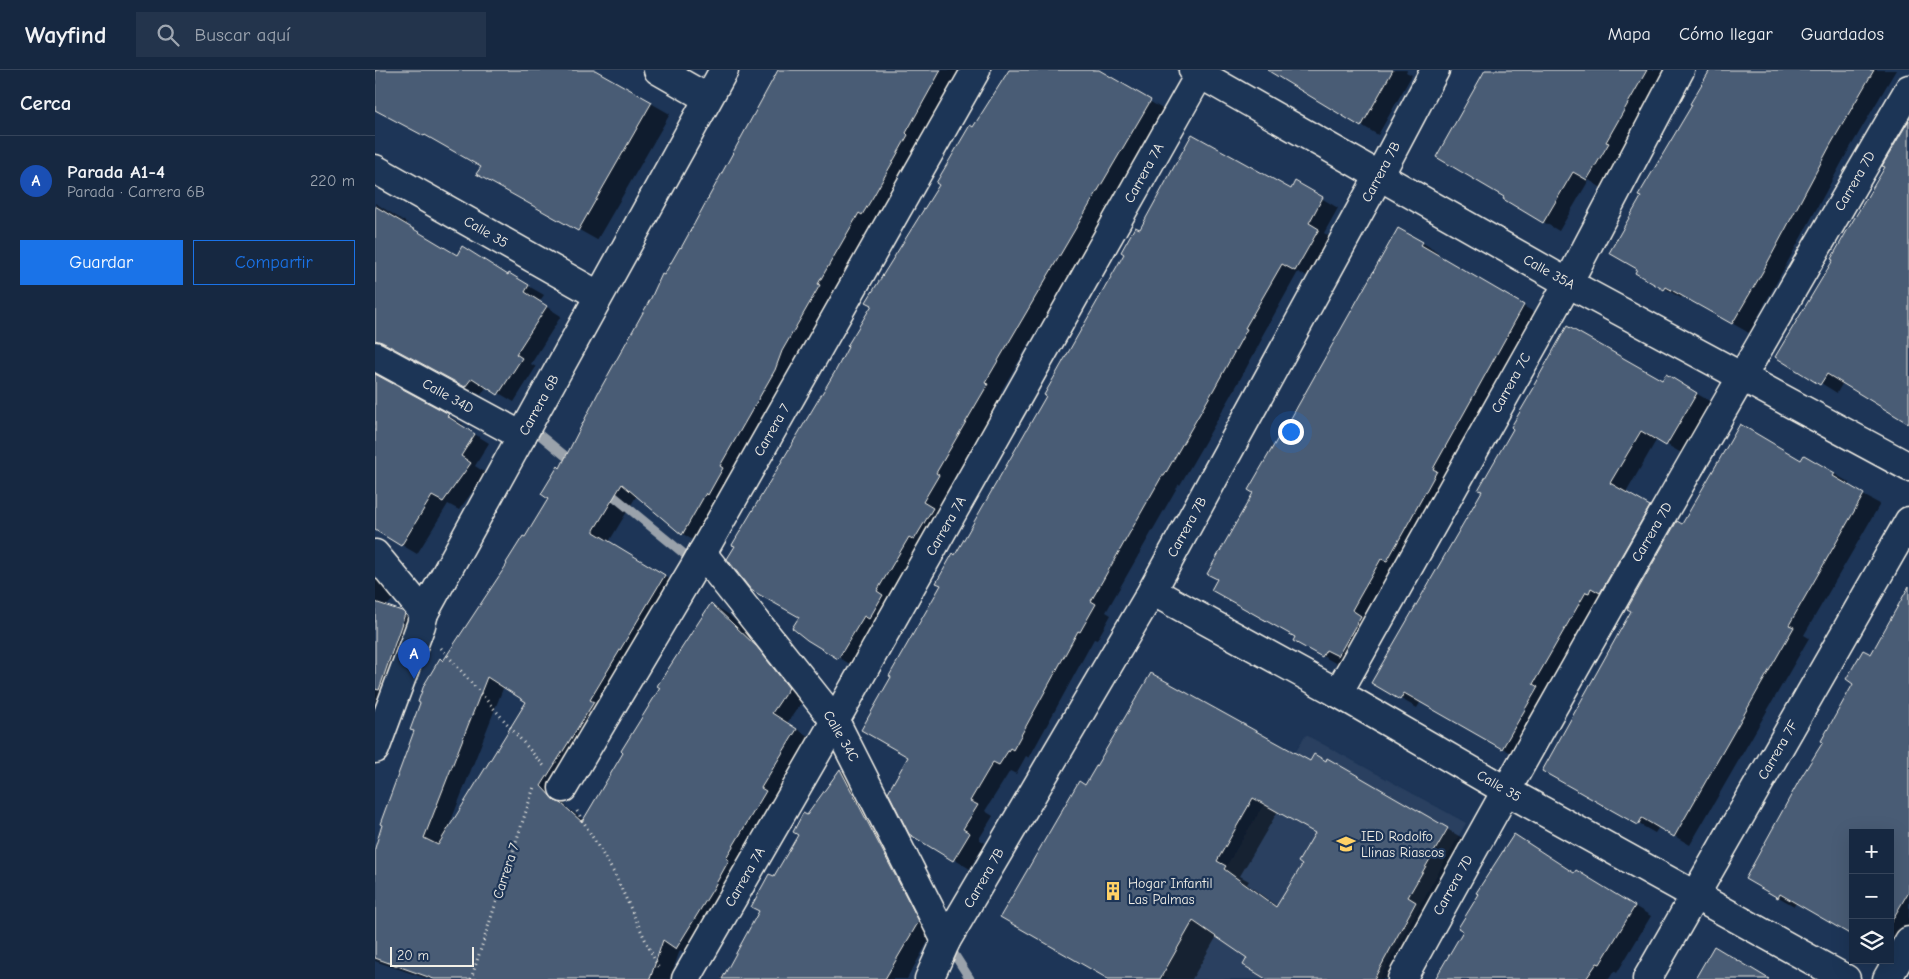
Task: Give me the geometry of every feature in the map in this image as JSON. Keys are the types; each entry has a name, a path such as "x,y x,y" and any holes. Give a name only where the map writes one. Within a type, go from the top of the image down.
{"street":[{"path":"658,70 707,98"},
{"name":"Carrera 6B","path":"375,749 421,625 424,612 724,70"},
{"name":"Carrera 7","path":"563,788 702,553 976,70"},
{"name":"Carrera 7B","path":"929,979 947,941 1152,591 1435,70"},
{"name":"Carrera 7C","path":"1338,693 1567,283 1680,70"},
{"name":"Calle 35A","path":"1198,71 1567,283 1909,467"},
{"name":"Carrera 7A","path":"686,979 835,721 1198,71"},
{"name":"Carrera 7D","path":"1402,979 1505,790 1909,88"},
{"name":"Calle 35","path":"375,169 598,295"},
{"name":"Calle 34D","path":"375,356 522,436"},
{"name":"Carrera 7F","path":"1647,979 1909,522"},
{"name":"Calle 34C","path":"702,553 835,721 947,941"},
{"path":"375,554 424,612"},
{"name":"Calle 35","path":"1152,591 1338,693 1505,790 1846,979"},
{"path":"1887,979 1909,941"}],"path":[{"path":"539,772 542,763"},
{"name":"Carrera 7","path":"471,979 535,782"}],"shaded area":[{"name":"IED Rodolfo Llinas Riascos","path":"1306,735 1466,823 1379,979 1169,979 1162,975 1226,866"}],"building":[{"path":"375,70 595,70 652,102 578,231 476,174 481,167 425,135 375,110"},
{"path":"778,70 941,70 906,133 908,135 873,197 862,215 859,213 818,284 820,285 782,351 775,370 720,466 723,468 682,535 622,484 594,530 594,532 665,575 590,700 594,702 541,786 555,801 561,803 582,822 623,753 621,751 660,688 657,686 711,603 757,647 789,688 772,713 797,729 761,788 766,791 726,858 729,860 676,949 663,940 650,979 434,979 375,958 375,848 382,825 380,824 414,731 410,730 420,703 418,702 424,685 440,658 443,661 548,499 541,494 558,466 560,468 662,274 664,275 681,248","holes":["487,677 526,702 438,845 424,838"]},
{"path":"1009,70 1099,70 1151,100 985,383 988,384 936,473 939,475 923,502 933,508 914,540 909,537 877,591 883,595 869,619 864,616 838,659 807,640 792,628 799,617 751,590 727,559 735,546 732,545 836,370 847,346 872,305 866,302 939,185 936,183 970,125 973,127"},
{"path":"1267,70 1393,70 1361,127"},
{"path":"1485,70 1647,70 1606,142 1609,143 1587,180 1573,172 1543,223 1503,199 1504,197 1436,157"},
{"path":"1710,70 1874,70 1732,324 1666,287 1664,290 1635,273 1637,269 1609,253 1641,197 1638,196 1692,105 1690,104"},
{"path":"1909,120 1909,424 1827,374 1820,385 1775,357 1833,260 1831,259 1885,167 1882,166"},
{"path":"1192,134 1291,189 1295,181 1323,197 1309,223 1319,229 1295,271 1282,264 1245,328 1247,329 1214,389 1091,601 1096,604 1080,632 1078,631 1013,750 1010,748 999,765 993,762 970,801 978,805 963,829 970,833 953,861 909,834 888,792 908,757 861,730 891,677 889,676 941,585 936,583 953,553 955,555 1046,396 1044,395 1124,254 1121,252 1135,227 1140,229"},
{"path":"375,206 457,255 462,246 508,275 509,273 529,285 525,292 547,306 516,354 522,358 498,395 472,378 465,387 375,340"},
{"path":"1398,228 1423,242 1421,245 1524,305 1433,469 1437,471 1404,531 1387,561 1381,559 1352,610 1361,616 1338,656 1326,650 1322,657 1293,641 1295,637 1211,590 1217,579 1207,574 1253,493 1248,490 1286,427"},
{"path":"1567,326 1662,380 1666,374 1697,393 1666,446 1641,431 1610,483 1650,506 1600,593 1591,588 1589,593 1586,592 1533,684 1538,687 1502,749 1404,693 1400,700 1371,683 1482,491 1478,490 1513,429 1511,427"},
{"path":"375,374 449,414 447,416 475,434 461,456 471,463 443,502 432,496 401,546 375,530"},
{"path":"1740,424 1801,460 1804,455 1835,473 1833,476 1864,494 1789,625 1794,627 1674,837 1642,818 1638,825 1542,771 1631,611 1627,609 1666,540 1677,521 1682,524"},
{"path":"1909,586 1909,891 1894,917 1894,829 1849,829 1849,934 1780,894 1778,898 1745,879 1800,779 1823,742 1821,741 1853,684 1846,679 1863,650 1871,654"},
{"path":"375,602 402,611 405,614 379,690 375,689"},
{"path":"1151,673 1310,761 1314,754 1326,761 1327,758 1448,828 1408,897 1416,902 1374,979 1266,979 1243,965 1247,958 1193,921 1160,979 1108,979 1000,917 1079,781 1085,785","holes":["1253,798 1315,833 1298,862 1302,865 1276,907 1224,869 1226,866 1217,861"]},
{"path":"840,769 919,921 885,979 722,979 759,911 751,907 769,874 774,876 798,835 793,832 803,813 807,815"},
{"path":"1514,834 1574,873 1576,870 1635,906 1600,964 1597,963 1586,979 1435,979 1463,931 1458,928 1479,894 1476,893"},
{"path":"1714,946 1769,979 1695,979"}],"waterway":[{"path":"530,427 574,463"},
{"path":"605,489 694,562"},
{"path":"949,946 970,979"}],"place":[{"name":"Parada A1-4","path":"414,679"},
{"name":"IED Rodolfo Llinas Riascos","path":"1346,844"},
{"name":"Hogar Infantil Las Palmas","path":"1113,891"}]}
